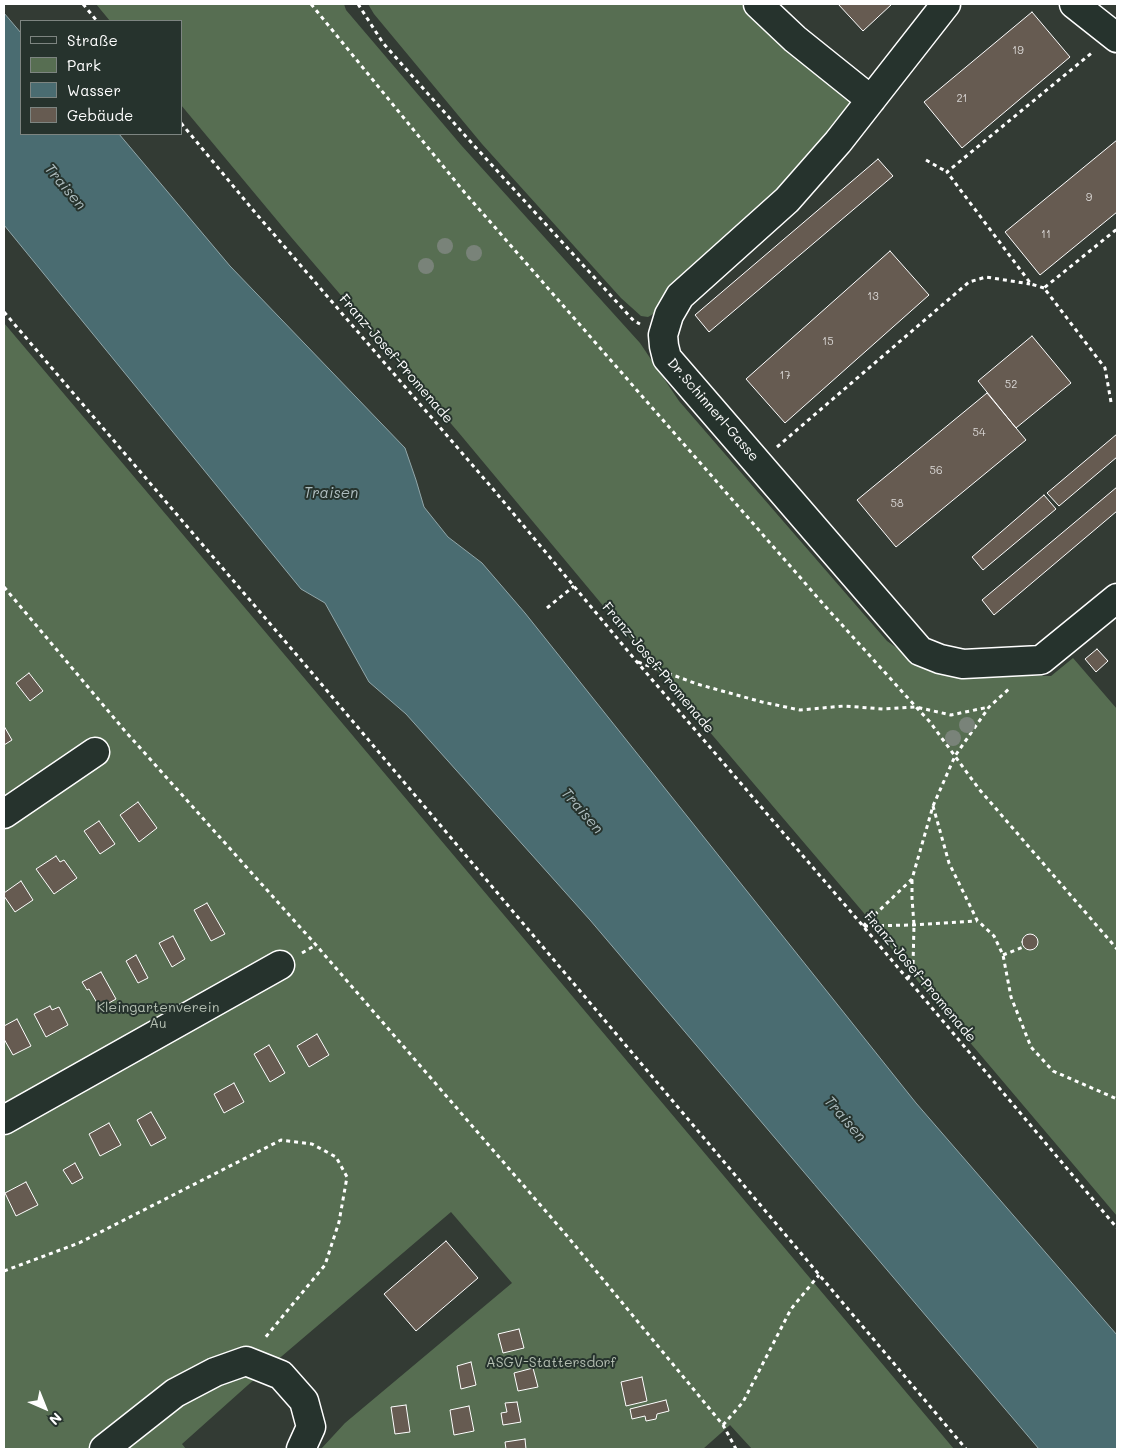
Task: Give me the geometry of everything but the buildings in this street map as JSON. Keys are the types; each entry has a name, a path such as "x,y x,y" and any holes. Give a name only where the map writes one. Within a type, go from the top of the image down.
{"street":[{"path":"758,4 795,38 870,100"},
{"path":"663,335 669,315 680,296 787,200 838,142 946,4"},
{"path":"1074,4 1116,37"},
{"name":"Dr.Schinnerl-Gasse","path":"663,335 667,358 759,462 920,651 940,659 963,664 1041,660 1117,598"},
{"path":"4,814 95,752"},
{"path":"4,1120 280,965"},
{"path":"104,1449 175,1393 215,1372 246,1361 281,1375 304,1401 311,1427 301,1449"}],"path":[{"path":"83,4 96,20"},
{"path":"311,4 465,193 825,606 916,707 979,789 1117,948"},
{"path":"358,4 383,43 634,321 663,335"},
{"path":"947,172 1116,37"},
{"name":"Franz-Josef-Promenade","path":"182,124 253,210 493,489 637,662 908,979 1117,1228"},
{"path":"926,160 947,172 1031,284"},
{"path":"1044,288 1117,229"},
{"path":"759,462 969,282 986,277 1031,284 1044,288 1105,368 1111,402"},
{"path":"4,312 307,667 966,1449"},
{"path":"546,608 574,586"},
{"path":"4,588 125,731 316,945 555,1222 723,1425 736,1449"},
{"path":"637,662 696,684 800,710 844,706 883,709 916,707 952,715 989,707"},
{"path":"908,979 912,964 914,925 912,880 933,806 955,756 989,707 1011,687"},
{"path":"933,806 949,863 978,921 994,936 1003,955 1011,997 1031,1047 1053,1071 1117,1099"},
{"path":"863,926 912,880"},
{"path":"863,926 978,921"},
{"path":"1003,955 1023,947"},
{"path":"4,1271 79,1242 281,1140 312,1144 336,1157 347,1177 339,1222 325,1265 246,1361"},
{"path":"723,1425 743,1402 791,1309 819,1275"}],"green space":[{"path":"96,4 344,4 346,10 461,145 640,343 679,401 887,641 911,658 962,674 1051,676 1073,658 1117,709 1117,1216 906,967 863,912 182,106 182,20 109,20"},
{"path":"368,4 744,4 786,45 847,95 851,102 845,114 786,184 661,303 655,313 648,317 641,316 621,298 482,144 374,14"},
{"path":"4,323 954,1449 752,1449 730,1425 703,1449 321,1449 345,1423 512,1283 451,1212 248,1385 182,1444 186,1449 4,1449"}],"water":[{"name":"Traisen","path":"4,13 20,32 20,135 120,135 230,266 405,448 424,507 448,537 482,563 525,613 916,1103 1117,1335 1117,1449 1039,1449 590,920 406,714 369,682 325,603 301,589 4,225"}],"park label":[{"name":"Kleingartenverein Au","path":"158,1016"},
{"name":"ASGV-Stattersdorf","path":"551,1363"}]}
